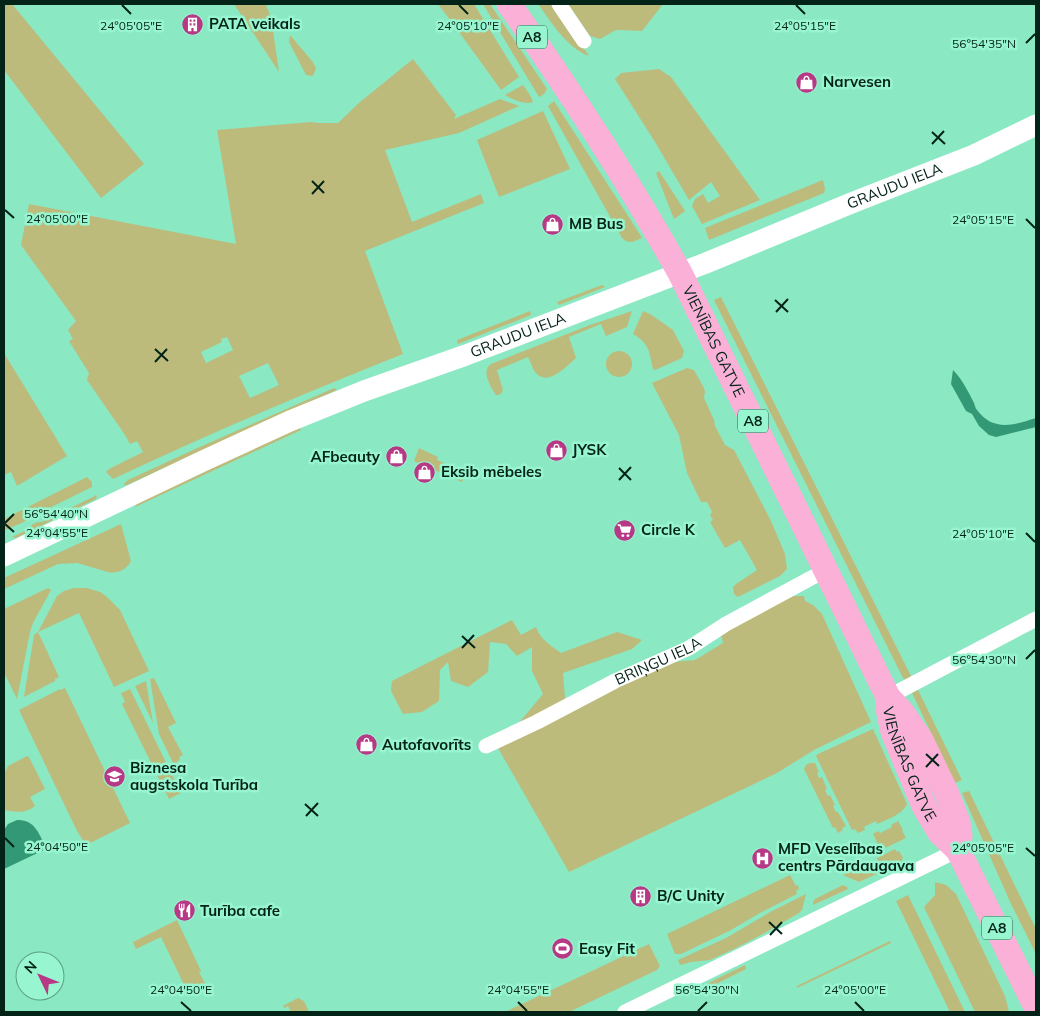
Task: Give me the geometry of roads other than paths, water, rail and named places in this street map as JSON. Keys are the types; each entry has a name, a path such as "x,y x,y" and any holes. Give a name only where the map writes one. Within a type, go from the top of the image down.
{"highway":[{"name":"VIENĪBAS GATVE","path":"509,4 585,114 680,273 888,697 888,709 893,732 924,806 940,833 958,850 1036,1007 1036,1012"}],"main road":[{"name":"GRAUDU IELA","path":"4,556 203,460 290,421 364,391 475,352 680,273 974,155 1036,125"}],"street":[{"path":"559,4 584,41"},
{"name":"BRIŅĢU IELA","path":"486,746 537,722 621,678 689,648 726,624 826,570"},
{"path":"888,697 1036,619"},
{"path":"625,1012 958,850"}],"place":[{"name":"PATA veikals","path":"193,24"},
{"name":"Narvesen","path":"807,82"},
{"name":"MB Bus","path":"553,224"},
{"name":"JYSK","path":"556,450"},
{"name":"AFbeauty","path":"396,457"},
{"name":"Eksib mēbeles","path":"425,472"},
{"name":"Circle K","path":"625,530"},
{"name":"Autofavorīts","path":"366,745"},
{"name":"Biznesa augstskola Turība","path":"114,777"},
{"name":"MFD Veselības centrs Pārdaugava","path":"762,858"},
{"name":"B/C Unity","path":"641,896"},
{"name":"Turība cafe","path":"184,911"},
{"name":"Easy Fit","path":"563,949"}]}
